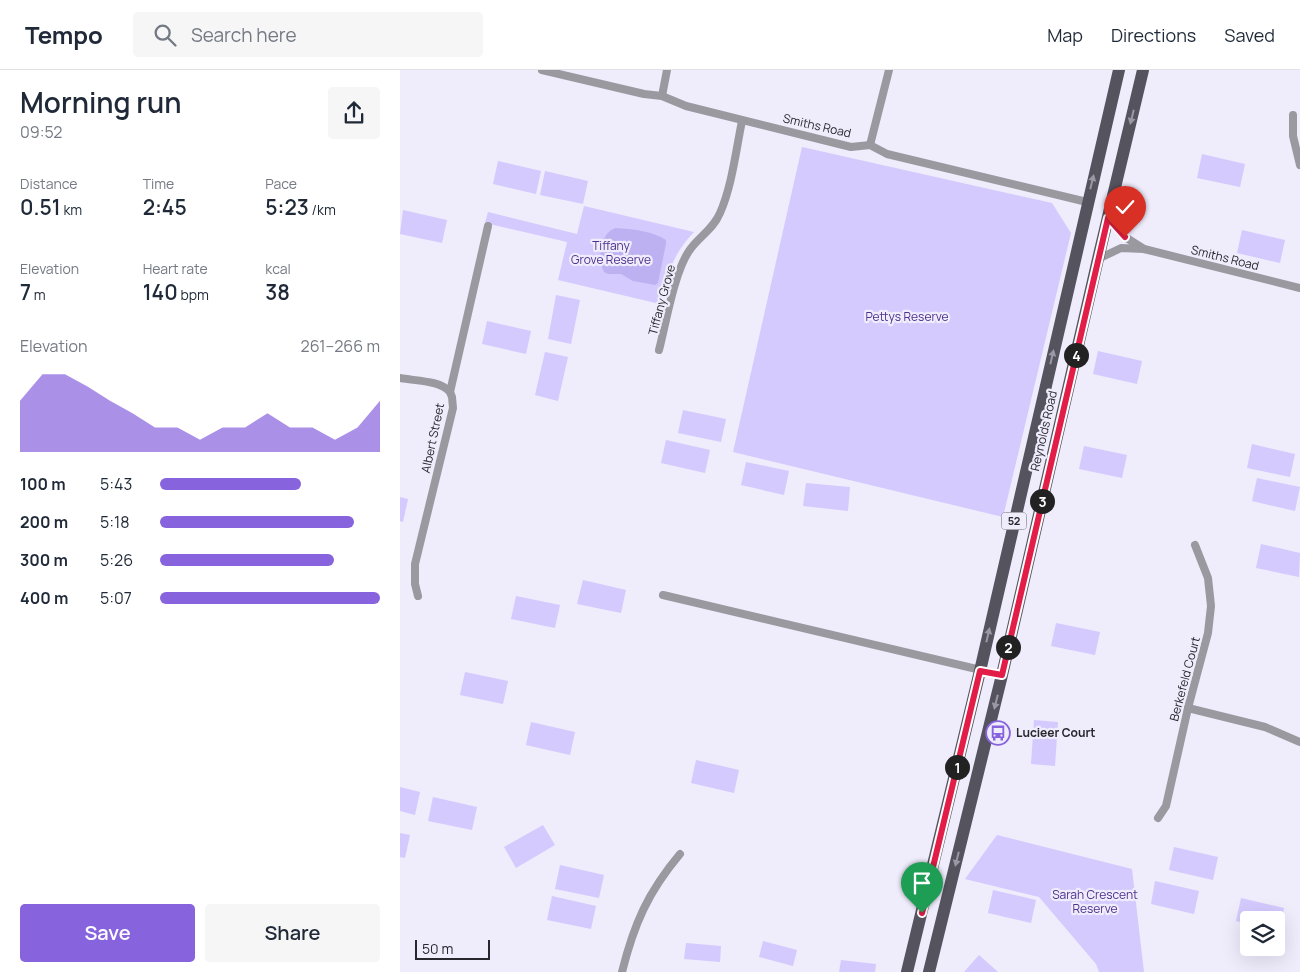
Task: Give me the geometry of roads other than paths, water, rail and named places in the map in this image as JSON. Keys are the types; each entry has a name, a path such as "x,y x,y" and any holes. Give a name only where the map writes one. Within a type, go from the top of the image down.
{"main road":[{"name":"Reynolds Road","path":"908,972 980,671 1119,70"},
{"name":"Reynolds Road","path":"929,972 1002,675 1143,70"},
{"path":"1087,202 1109,213"}],"street":[{"name":"Smiths Road","path":"542,70 644,94 662,96 686,106 851,147 870,145 887,154 1087,202"},
{"path":"662,96 667,70"},
{"path":"870,145 889,70"},
{"path":"1294,114 1293,136 1300,164"},
{"name":"Tiffany Grove","path":"659,350 680,270 689,251 710,230 726,199 742,121"},
{"name":"Smiths Road","path":"1109,213 1125,237 1144,249"},
{"name":"Albert Street","path":"418,596 415,584 415,564 453,408 450,392 488,226"},
{"name":"Smiths Road","path":"1098,259 1121,248 1144,249 1300,288"},
{"path":"400,378 436,384 450,392"},
{"name":"Berkefeld Court","path":"1158,818 1166,806 1188,708 1208,633 1211,606 1208,578 1195,545"},
{"path":"663,595 1002,675"},
{"path":"1188,708 1265,727 1300,742"},
{"path":"622,972 629,942 644,905 662,875 680,854"}],"place":[{"name":"Lucieer Court","path":"998,733"}],"park label":[{"name":"Tiffany Grove Reserve","path":"611,253"},
{"name":"Pettys Reserve","path":"907,317"},
{"name":"Sarah Crescent Reserve","path":"1095,902"}]}
